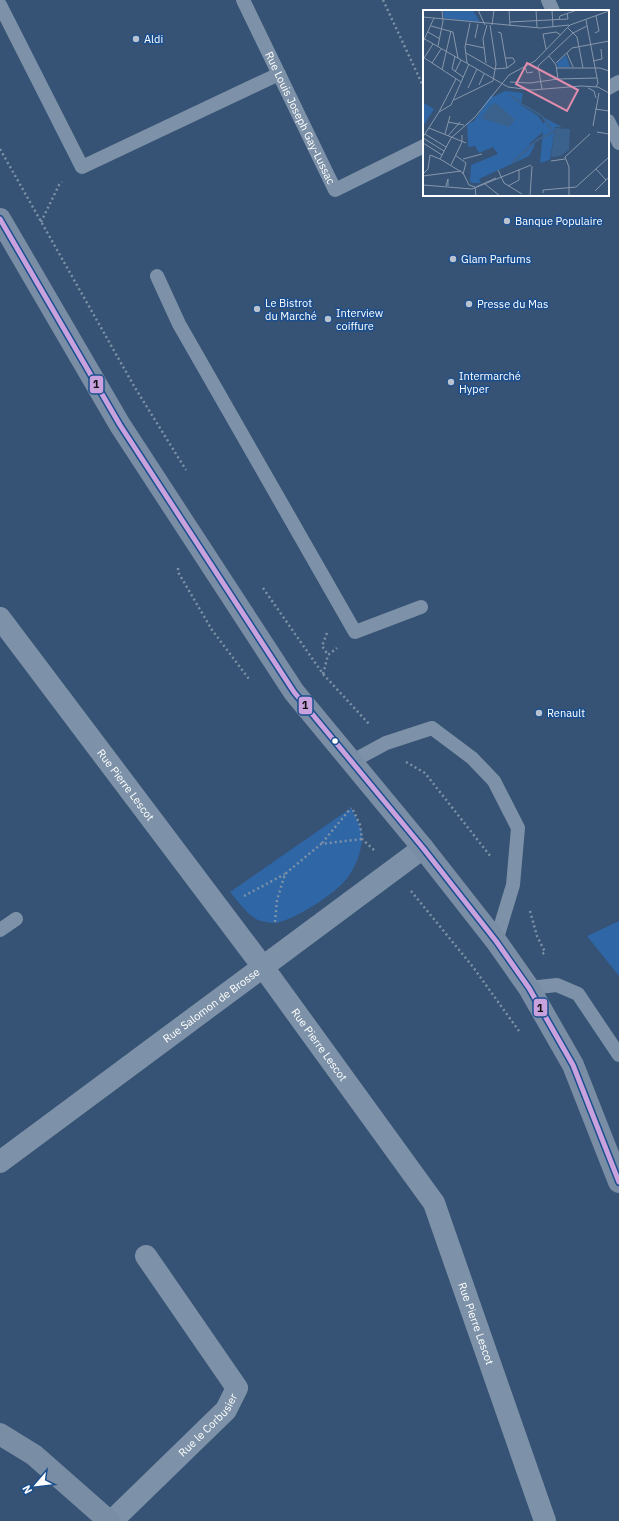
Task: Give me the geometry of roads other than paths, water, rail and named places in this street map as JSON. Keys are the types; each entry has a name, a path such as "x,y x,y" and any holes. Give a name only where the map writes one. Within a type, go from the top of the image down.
{"street":[{"path":"0,219 120,425 294,692 422,848 517,969 573,1065 619,1182"},
{"name":"Rue Pierre Lescot","path":"0,618 263,967 434,1203 545,1521"},
{"name":"Rue Salomon de Brosse","path":"0,1162 422,848"},
{"name":"Rue le Corbusier","path":"110,1521 226,1410 237,1388 146,1256"},
{"path":"0,1434 34,1455 110,1521"}],"lane":[{"name":"Rue Louis Joseph Gay-Lussac","path":"243,0 335,190 423,146"},
{"path":"548,0 553,10"},
{"path":"0,5 82,167 279,74"},
{"path":"609,87 619,82"},
{"path":"609,123 619,143"},
{"path":"158,276 179,324 355,632 421,607"},
{"path":"351,762 386,743 432,728 472,758 494,781 518,828 513,885 496,941"},
{"path":"0,930 16,919"},
{"path":"529,988 557,985 578,994 619,1055"}],"place":[{"name":"Aldi","path":"136,39"},
{"name":"Banque Populaire","path":"507,221"},
{"name":"Glam Parfums","path":"453,259"},
{"name":"Presse du Mas","path":"469,304"},
{"name":"Le Bistrot du Marché","path":"257,309"},
{"name":"Interview coiffure","path":"328,319"},
{"name":"Intermarché Hyper","path":"451,382"},
{"name":"Renault","path":"539,713"}]}
